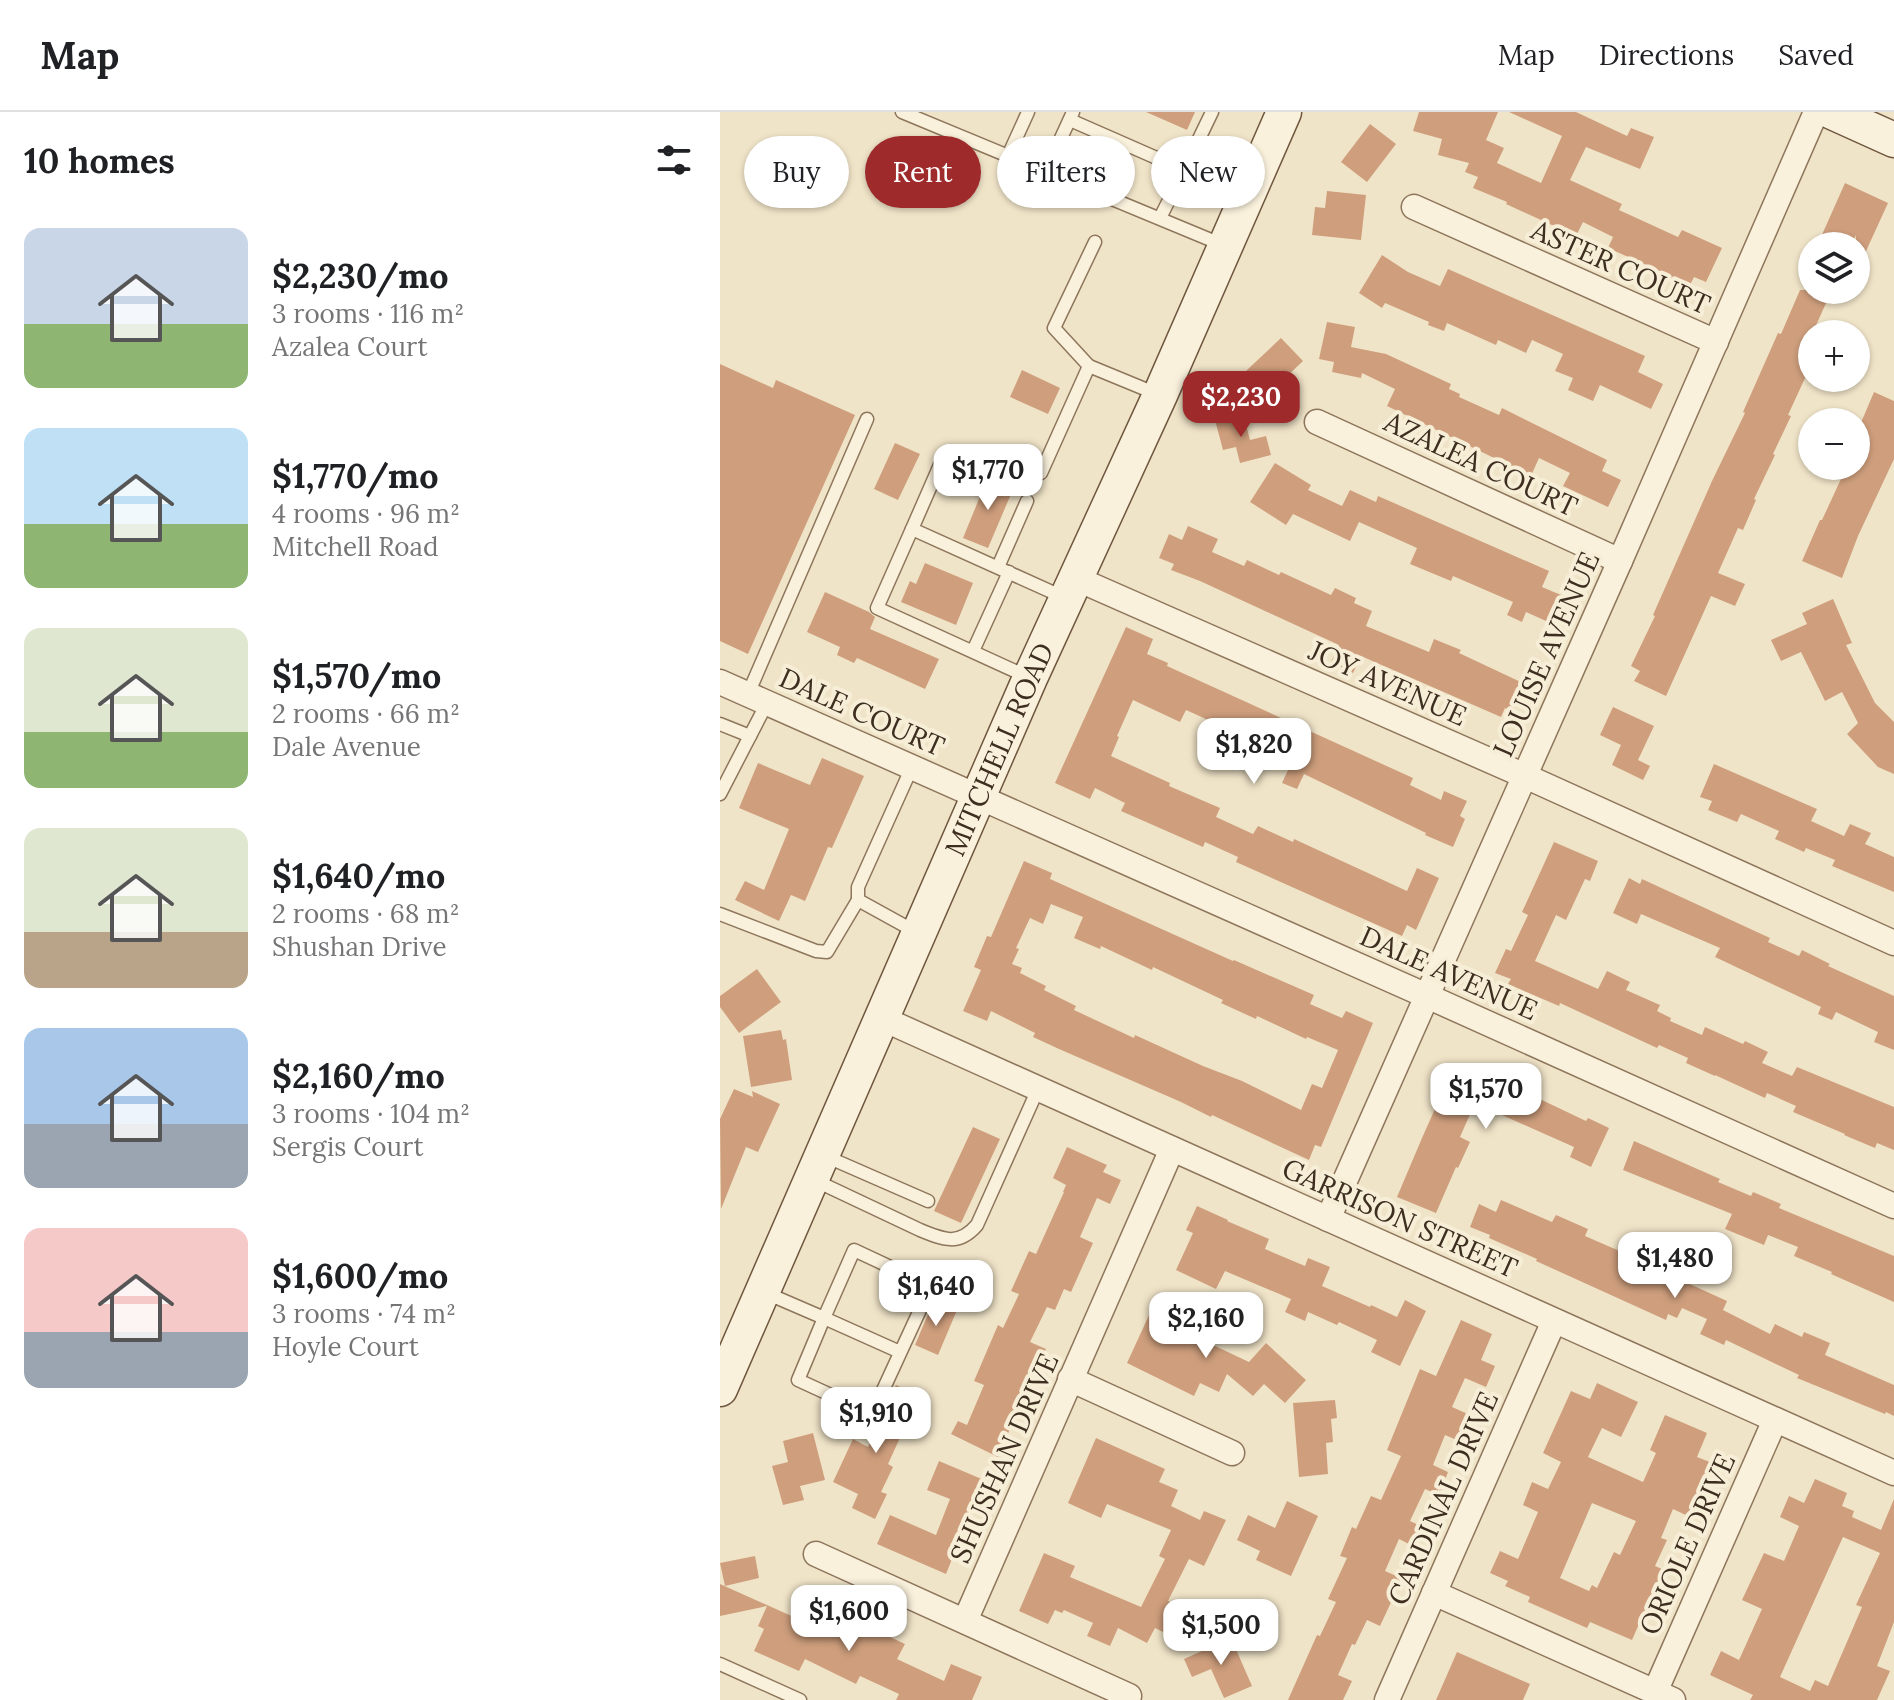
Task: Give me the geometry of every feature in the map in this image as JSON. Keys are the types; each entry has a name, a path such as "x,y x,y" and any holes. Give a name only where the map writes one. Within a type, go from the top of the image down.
{"main road":[{"name":"MITCHELL ROAD","path":"720,1389 1030,678 1160,395 1284,112"},
{"path":"1832,112 1894,140"}],"street":[{"name":"LOUISE AVENUE","path":"1328,1219 1816,112"},
{"name":"ASTER COURT","path":"1414,207 1716,342"},
{"name":"AZALEA COURT","path":"1317,422 1620,561"},
{"name":"JOY AVENUE","path":"1071,588 1525,776 1894,943"},
{"name":"DALE COURT","path":"720,682 979,797"},
{"name":"DALE AVENUE","path":"979,797 1894,1206"},
{"name":"GARRISON STREET","path":"881,1018 1894,1473"},
{"name":"SHUSHAN DRIVE","path":"965,1621 1172,1149"},
{"name":"CARDINAL DRIVE","path":"1387,1700 1554,1321"},
{"path":"1070,1379 1232,1453"},
{"name":"ORIOLE DRIVE","path":"1664,1696 1775,1420"},
{"path":"816,1554 1129,1696 1127,1700"},
{"path":"1434,1593 1664,1696"}],"lane":[{"path":"902,112 997,151"},
{"path":"1017,136 1028,112"},
{"path":"1200,136 1212,112"},
{"path":"1063,136 1072,116 1151,154"},
{"path":"1135,208 1226,246"},
{"path":"1160,218 1165,208"},
{"path":"1095,242 1054,328 1089,366 1160,395"},
{"path":"1041,473 1089,366"},
{"path":"720,794 750,736 757,698 867,419"},
{"path":"940,465 877,608 1030,678"},
{"path":"973,651 1027,501"},
{"path":"912,529 1003,570 1071,588"},
{"path":"720,724 750,736"},
{"path":"720,914 816,951 827,952 858,900 858,887 912,767"},
{"path":"858,900 919,934"},
{"path":"817,1167 920,1230 936,1237 956,1240 968,1235 977,1225 1038,1089"},
{"path":"817,1167 928,1201"},
{"path":"854,1250 931,1286 872,1414 798,1380 824,1318 854,1250"},
{"path":"763,1291 900,1352"},
{"path":"720,1664 800,1700"}],"building":[{"path":"1146,112 1195,112 1187,130"},
{"path":"1419,112 1498,112 1486,140 1504,148 1497,163 1541,183 1562,136 1509,112 1576,112 1627,136 1631,128 1654,137 1640,169 1586,147 1570,180 1622,204 1619,210 1678,237 1682,230 1722,248 1706,282 1694,277 1689,287 1608,248 1613,237 1583,222 1576,236 1473,188 1478,177 1465,172 1469,163 1438,155 1442,139 1413,131"},
{"path":"1370,124 1396,144 1367,182 1341,162"},
{"path":"1845,183 1888,203 1870,242 1870,232 1823,232"},
{"path":"1327,191 1366,195 1361,240 1312,235 1315,207 1325,208"},
{"path":"1382,255 1408,272 1440,286 1448,269 1645,356 1638,372 1663,384 1651,409 1600,385 1593,401 1568,390 1573,378 1555,371 1563,354 1532,340 1526,353 1498,340 1496,345 1447,323 1444,331 1385,303 1382,308 1359,293"},
{"path":"1798,295 1798,304 1826,304 1818,320 1798,320 1799,392 1743,530 1738,528 1718,573 1745,584 1735,606 1711,596 1666,696 1634,681 1640,671 1631,666 1778,333 1781,334"},
{"path":"1327,322 1355,327 1351,347 1386,354 1451,384 1449,389 1460,394 1459,397 1499,415 1502,408 1607,460 1602,471 1621,480 1608,507 1563,486 1570,473 1539,458 1531,476 1387,406 1395,389 1362,373 1361,378 1332,372 1334,362 1319,359"},
{"path":"1281,338 1303,361 1281,382 1276,377 1263,389 1246,371"},
{"path":"720,364 773,388 776,380 855,415 748,654 720,641"},
{"path":"1022,370 1060,388 1048,414 1010,397"},
{"path":"1874,392 1894,401 1894,459 1842,578 1802,561 1841,480 1870,480 1870,408 1867,408"},
{"path":"1243,413 1250,440 1266,436 1271,455 1240,463 1236,447 1223,450 1215,420"},
{"path":"895,443 920,454 898,500 874,489"},
{"path":"1275,463 1311,485 1308,490 1342,506 1350,490 1376,502 1378,496 1549,571 1542,587 1568,598 1555,625 1526,612 1522,622 1507,615 1513,602 1453,576 1451,581 1410,564 1417,548 1359,522 1350,541 1293,514 1286,525 1250,502"},
{"path":"988,477 1014,487 988,548 963,538"},
{"path":"1188,526 1218,539 1212,552 1244,566 1247,560 1331,595 1335,588 1356,598 1354,603 1372,611 1366,626 1429,652 1434,639 1525,684 1513,712 1505,708 1501,717 1361,656 1353,673 1331,662 1339,645 1171,570 1174,564 1159,558 1169,534 1182,540"},
{"path":"925,563 973,583 956,625 901,602 910,581 916,584"},
{"path":"825,592 869,612 875,617 870,629 939,659 925,689 857,658 854,663 837,655 840,647 807,632"},
{"path":"1833,599 1852,643 1846,645 1875,703 1894,722 1894,774 1878,767 1847,734 1858,723 1842,692 1825,701 1801,652 1781,661 1771,640 1807,624 1802,613"},
{"path":"1126,627 1153,639 1147,654 1168,663 1167,666 1413,778 1410,785 1441,800 1444,791 1467,801 1460,816 1465,819 1453,847 1304,774 1297,789 1282,783 1288,770 1224,739 1228,729 1186,710 1180,722 1133,700 1117,736 1111,756 1220,808 1216,817 1253,834 1258,826 1293,842 1294,839 1407,891 1417,868 1439,878 1416,930 1407,925 1402,936 1236,862 1238,857 1205,842 1203,847 1121,811 1125,803 1095,788 1090,799 1055,783"},
{"path":"1613,707 1654,726 1638,760 1650,766 1643,780 1612,765 1621,745 1600,735"},
{"path":"822,758 864,776 805,901 791,895 779,921 735,900 745,881 764,890 789,829 739,808 758,763 810,785"},
{"path":"1714,764 1817,809 1811,821 1844,836 1850,824 1871,833 1865,844 1894,857 1894,892 1832,866 1835,860 1806,848 1804,852 1775,839 1779,831 1741,814 1737,822 1708,810 1712,801 1700,797"},
{"path":"1554,842 1598,861 1590,881 1585,879 1566,920 1556,915 1535,961 1598,989 1607,971 1630,982 1626,990 1660,1005 1657,1011 1671,1018 1670,1021 1702,1035 1705,1027 1743,1044 1745,1041 1768,1052 1762,1063 1792,1076 1797,1067 1894,1107 1894,1150 1877,1143 1875,1148 1844,1135 1793,1112 1796,1106 1767,1093 1765,1098 1715,1076 1686,1063 1688,1058 1659,1045 1657,1048 1560,1003 1559,1006 1508,984 1511,979 1495,973 1506,949 1511,951 1528,915 1522,912"},
{"path":"1024,861 1052,873 1050,879 1314,995 1310,1004 1342,1018 1346,1011 1373,1023 1321,1147 1315,1145 1309,1160 1033,1037 1035,1033 991,1011 987,1021 963,1011 981,970 974,967 987,936 991,937","holes":["1051,904 1083,917 1074,938 1100,949 1101,946 1152,970 1153,967 1256,1019 1257,1016 1338,1050 1322,1088 1312,1084 1301,1110 1242,1081 1135,1035 1134,1038 1074,1010 1076,1006 1044,990 1046,986 1020,973 1022,968 1012,964 1030,918 1043,924"]},
{"path":"1629,878 1640,884 1642,879 1770,938 1768,942 1799,956 1802,950 1830,964 1828,966 1894,996 1894,1050 1874,1042 1878,1032 1836,1012 1832,1020 1818,1014 1821,1007 1715,957 1720,948 1641,914 1637,924 1613,913"},
{"path":"757,969 781,1002 739,1033 720,1007 720,996"},
{"path":"781,1030 783,1040 786,1039 792,1080 751,1087 743,1036"},
{"path":"1455,1064 1471,1071 1473,1067 1586,1121 1588,1118 1609,1128 1591,1167 1570,1157 1574,1147 1475,1103 1460,1137 1470,1142 1436,1213 1397,1197"},
{"path":"734,1089 753,1097 752,1091 780,1104 758,1152 746,1147 721,1209 720,1119"},
{"path":"973,1127 1000,1139 961,1223 934,1211"},
{"path":"1634,1141 1720,1179 1718,1182 1751,1196 1753,1192 1781,1204 1779,1208 1894,1256 1894,1302 1794,1256 1798,1247 1768,1235 1764,1245 1725,1229 1732,1214 1623,1170"},
{"path":"1067,1147 1107,1165 1103,1172 1121,1180 1110,1204 1097,1198 1080,1237 1093,1243 1071,1292 1064,1289 1055,1310 1047,1307 1030,1342 1046,1349 998,1457 951,1434 958,1421 967,1425 984,1385 974,1381 998,1325 1003,1328 1019,1294 1011,1291 1029,1251 1036,1254 1064,1192 1066,1185 1053,1178"},
{"path":"1501,1200 1552,1222 1556,1215 1588,1229 1585,1236 1727,1301 1723,1310 1770,1334 1775,1324 1802,1337 1804,1332 1830,1343 1825,1355 1894,1385 1894,1416 1797,1378 1799,1375 1726,1340 1724,1345 1700,1334 1707,1319 1682,1308 1677,1318 1668,1314 1666,1320 1536,1261 1470,1227 1479,1204 1496,1212"},
{"path":"1197,1206 1269,1239 1265,1249 1305,1266 1308,1258 1330,1267 1322,1286 1397,1317 1405,1300 1426,1311 1400,1366 1371,1352 1377,1340 1339,1322 1337,1325 1308,1312 1305,1321 1285,1312 1291,1299 1225,1271 1216,1289 1176,1270 1193,1233 1186,1230"},
{"path":"934,1300 957,1310 938,1355 915,1345"},
{"path":"1156,1300 1186,1314 1179,1329 1249,1362 1266,1343 1306,1380 1285,1403 1264,1384 1253,1396 1227,1374 1219,1392 1200,1383 1194,1396 1127,1363"},
{"path":"1461,1320 1492,1334 1481,1360 1495,1366 1486,1387 1465,1378 1452,1407 1470,1415 1459,1441 1445,1435 1433,1465 1448,1472 1439,1495 1425,1489 1410,1521 1423,1527 1415,1547 1399,1539 1385,1571 1401,1578 1394,1596 1380,1626 1367,1620 1355,1645 1352,1644 1338,1675 1352,1681 1343,1700 1288,1700 1317,1635 1320,1636 1336,1602 1328,1599 1347,1558 1340,1556 1352,1527 1356,1529 1371,1496 1381,1500 1401,1456 1387,1450 1420,1369 1436,1376"},
{"path":"1597,1383 1638,1402 1621,1437 1602,1428 1588,1457 1643,1482 1656,1453 1650,1450 1665,1415 1707,1433 1697,1457 1715,1464 1692,1518 1673,1509 1661,1538 1667,1540 1655,1566 1669,1572 1659,1592 1654,1590 1632,1640 1590,1622 1587,1628 1528,1602 1530,1597 1505,1586 1508,1581 1490,1573 1500,1551 1518,1559 1538,1512 1523,1505 1532,1482 1548,1489 1561,1462 1543,1453 1571,1391 1590,1399","holes":["1592,1503 1636,1521 1620,1555 1614,1552 1597,1588 1592,1585 1589,1591 1560,1578"]},
{"path":"896,1385 919,1396 888,1464 893,1467 881,1492 887,1494 875,1519 852,1508 858,1494 833,1482 853,1439 868,1447"},
{"path":"1335,1400 1337,1418 1331,1419 1333,1442 1326,1443 1328,1474 1299,1477 1293,1403"},
{"path":"813,1433 825,1480 800,1486 804,1500 783,1505 772,1466 788,1462 783,1441"},
{"path":"1096,1438 1165,1469 1159,1482 1178,1490 1171,1506 1200,1520 1204,1511 1226,1520 1204,1566 1189,1559 1168,1601 1193,1613 1179,1640 1155,1628 1147,1643 1118,1628 1110,1646 1087,1636 1093,1623 1064,1610 1062,1613 1055,1610 1048,1624 1019,1611 1044,1553 1075,1566 1070,1577 1141,1607 1165,1559 1159,1556 1171,1530 1107,1504 1101,1518 1068,1503"},
{"path":"939,1461 984,1480 946,1574 877,1544 890,1515 936,1535 950,1499 927,1490"},
{"path":"1815,1479 1847,1493 1842,1506 1854,1511 1852,1517 1881,1530 1894,1499 1894,1622 1877,1666 1890,1671 1877,1700 1750,1700 1753,1695 1710,1675 1721,1651 1739,1660 1762,1609 1742,1600 1764,1553 1784,1561 1799,1526 1780,1517 1789,1496 1804,1503","holes":["1843,1537 1880,1553 1856,1605 1862,1607 1828,1686 1815,1680 1810,1691 1780,1677"]},
{"path":"1287,1501 1318,1516 1291,1576 1256,1560 1260,1551 1237,1540 1248,1515 1275,1528"},
{"path":"755,1556 759,1578 725,1586 720,1563"},
{"path":"720,1584 827,1632 833,1619 855,1630 858,1622 905,1644 897,1659 944,1681 951,1664 982,1677 972,1700 896,1700 899,1694 860,1676 856,1684 805,1659 799,1671 754,1651 764,1629 758,1626 767,1606 720,1616"},
{"path":"1231,1638 1252,1686 1224,1698 1211,1669 1192,1677 1184,1659"},
{"path":"1457,1652 1530,1684 1523,1700 1436,1700"}]}
